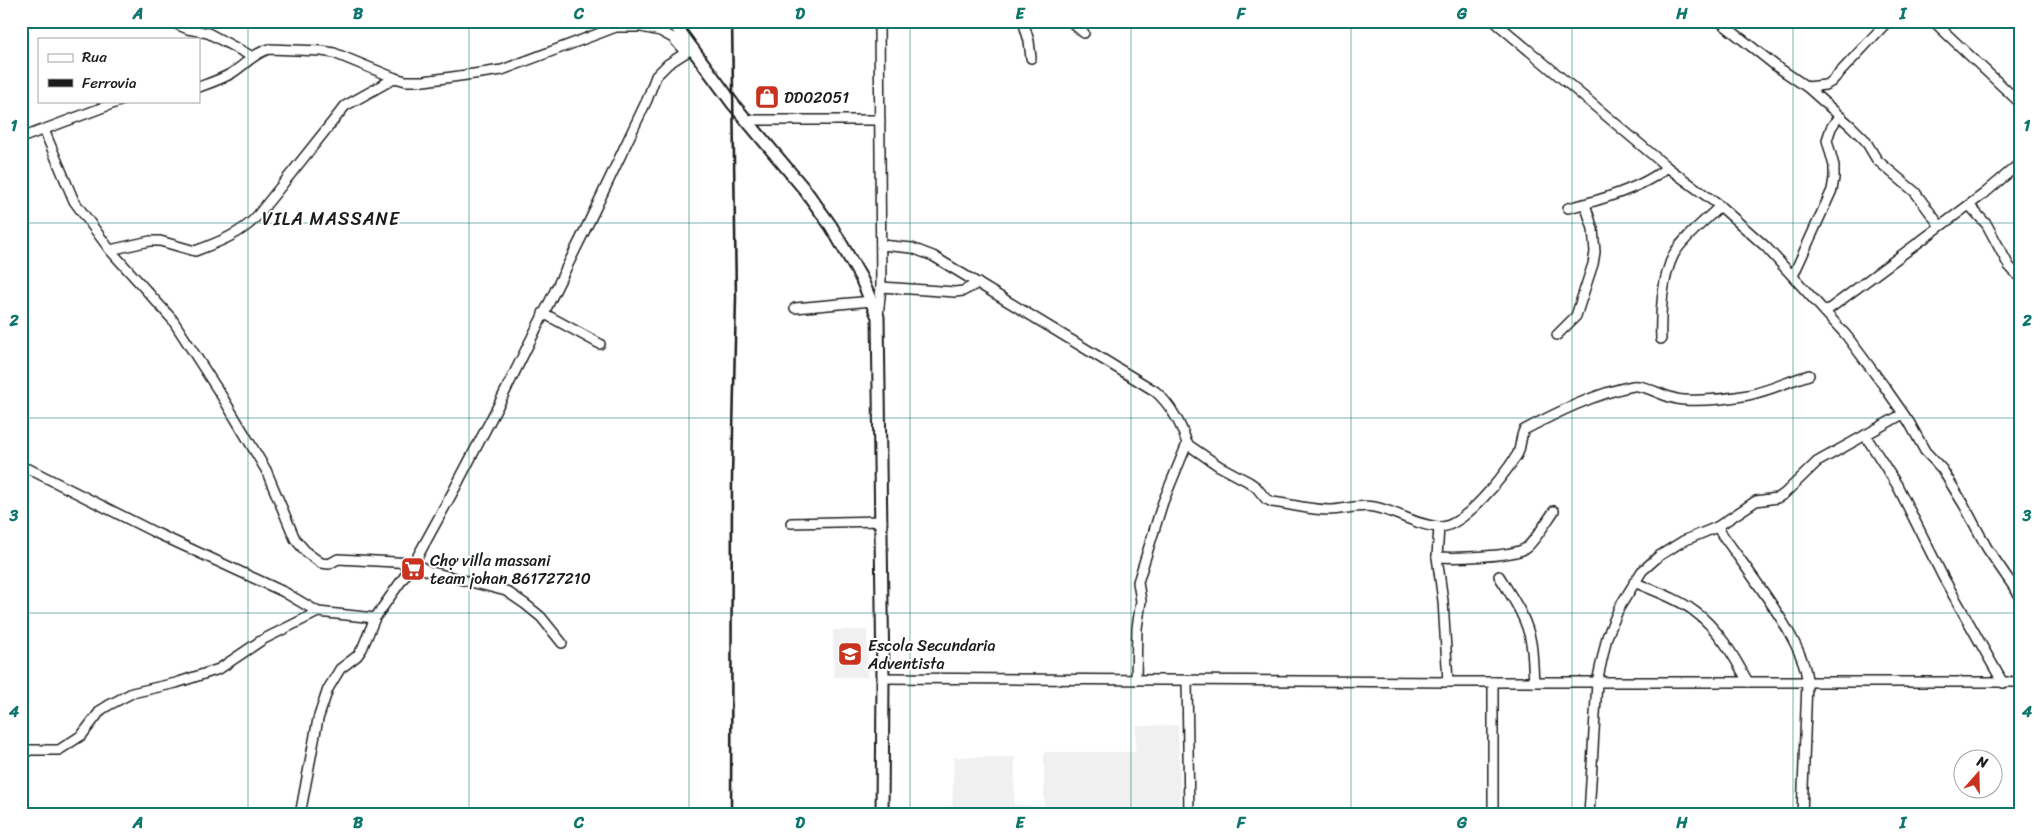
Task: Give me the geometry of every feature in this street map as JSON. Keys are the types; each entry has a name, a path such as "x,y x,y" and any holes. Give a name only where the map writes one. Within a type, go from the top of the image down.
{"main road":[{"path":"672,21 689,50 748,120 831,226 846,249 878,317 884,678 882,815"}],"street":[{"path":"169,21 188,29 208,33 253,56"},
{"path":"878,317 881,287 879,21"},
{"path":"1023,21 1029,40 1031,58"},
{"path":"1070,21 1084,33"},
{"path":"1494,21 1667,167 1720,206 1755,236 1793,276 1846,335 1903,414 1926,451 1942,470 1987,548 2020,596"},
{"path":"1719,21 1776,66 1807,87 1865,140 1877,160 1905,181 1940,226"},
{"path":"1823,102 1831,82 1888,21"},
{"path":"1933,21 2020,103"},
{"path":"200,87 232,73 253,56 269,49 334,53 406,81 424,81 502,70 616,27 627,26 660,31 689,50 668,64 656,76 647,100 500,404 414,563 375,618 362,649 357,656 340,669 328,688 318,719 300,815"},
{"path":"110,250 155,241 195,251 213,244 245,226 258,215 345,106 395,78"},
{"path":"1807,87 1816,87 1831,82"},
{"path":"21,138 117,102"},
{"path":"1793,276 1832,190 1834,166 1827,140 1831,128 1839,116"},
{"path":"748,120 880,120"},
{"path":"44,130 74,201 110,250 172,319 266,470 295,539 307,553 321,563 329,564 338,559 414,563 428,571 506,591 541,617 562,643"},
{"path":"1825,312 1969,205 2020,163"},
{"path":"1568,208 1586,204 1650,180 1667,167"},
{"path":"1557,335 1576,316 1592,264 1594,252 1593,229 1586,204"},
{"path":"1969,205 1987,225 2009,266 2020,278"},
{"path":"1660,339 1661,304 1670,264 1675,253 1720,206"},
{"path":"881,245 912,248 933,256 1155,391 1163,398 1178,421 1187,444 1219,466 1249,482 1266,499 1272,502 1327,510 1354,506 1376,507 1420,523 1439,527 1459,520 1484,495 1518,454 1524,430 1559,412 1634,386 1643,387 1670,399 1716,399 1750,394 1810,375"},
{"path":"881,287 955,292 964,291 978,284"},
{"path":"795,308 872,301"},
{"path":"543,313 600,344"},
{"path":"1589,815 1597,682 1607,637 1619,608 1642,571 1659,556 1683,541 1717,527 1756,501 1777,498 1784,494 1817,462 1837,449 1865,436 1903,414"},
{"path":"1865,436 1897,484 1943,577 2003,683"},
{"path":"1136,680 1137,628 1140,601 1138,582 1163,502 1183,458 1187,444"},
{"path":"29,469 154,532 284,592 318,612 375,618"},
{"path":"1437,557 1463,558 1519,552 1530,545 1554,511"},
{"path":"791,523 882,521"},
{"path":"1439,527 1437,557 1443,601 1448,682"},
{"path":"1717,527 1778,615 1805,664 1807,682 1802,815"},
{"path":"1499,576 1518,607 1527,628 1531,642 1534,682"},
{"path":"1634,582 1694,611 1711,626 1735,657 1748,682"},
{"path":"21,754 30,750 59,750 82,735 101,710 109,705 132,693 176,684 219,669 262,640 318,612"},
{"path":"884,678 1448,682 2020,682"},
{"path":"1187,680 1189,815"},
{"path":"1493,682 1493,815"}],"shaded area":[{"name":"Escola Secundaria Adventista","path":"833,630 867,630 868,677 834,677"},
{"path":"1178,725 1181,815 952,815 954,757 1015,757 1014,805 1044,806 1044,752 1135,752 1136,726"}],"railway":[{"path":"731,815 732,476 736,297 732,21"}],"place":[{"name":"DD02051","path":"767,97"},
{"name":"Chợ villa massani team johan 861727210","path":"413,569"},
{"name":"Escola Secundaria Adventista","path":"850,654"}],"district":[{"name":"VILA MASSANE","path":"331,219"}]}
